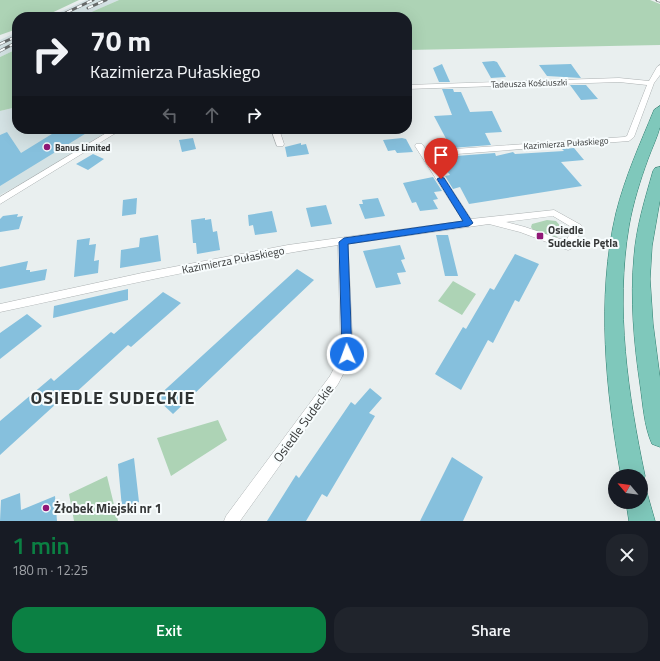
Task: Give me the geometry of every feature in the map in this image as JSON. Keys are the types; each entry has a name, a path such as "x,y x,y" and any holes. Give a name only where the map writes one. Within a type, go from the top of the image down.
{"main road":[{"path":"632,469 618,370 616,331 616,270 621,228 628,200 660,110"},
{"path":"660,171 646,230 641,280 647,354 660,436"},
{"path":"639,509 642,521"}],"street":[{"name":"Kazimierza Pułaskiego","path":"425,154 626,139 630,137 651,83 660,67"},
{"name":"Tadeusza Kościuszki","path":"412,87 619,80 651,83"},
{"path":"0,201 108,134"},
{"path":"277,134 280,144"},
{"path":"419,146 469,223"},
{"name":"Kazimierza Pułaskiego","path":"0,308 182,269 288,249 469,223 554,213 578,227 568,246 522,229 490,221"},
{"name":"Osiedle Sudeckie","path":"231,521 344,365 347,354 344,242"}],"shaded area":[{"path":"86,0 119,0 91,12 60,12"},
{"path":"12,34 12,51 0,57 0,40"},
{"path":"12,108 12,134 103,134 38,175 0,195 0,111"}],"green space":[{"path":"0,0 79,0 54,12 12,12 12,31 0,35"},
{"path":"119,0 650,0 660,4 660,45 412,50 412,12 91,12"},
{"path":"12,51 12,108 0,111 0,57"},
{"path":"547,220 556,221 563,229 563,234 553,238 533,230 531,227 532,224"},
{"path":"453,281 476,294 462,315 438,301"},
{"path":"218,420 227,440 171,476 157,438"},
{"path":"107,476 118,521 74,521 69,494"}],"building":[{"path":"482,62 497,62 506,77 491,78"},
{"path":"442,64 450,82 439,82 433,68"},
{"path":"571,64 581,78 547,76 539,65"},
{"path":"570,85 586,85 598,99 581,100"},
{"path":"442,89 453,89 454,92 461,92 470,112 492,111 502,132 485,133 491,145 451,148 434,116 452,115"},
{"name":"Banus Limited","path":"7,132 21,153 52,134 85,134 0,186 0,135"},
{"path":"193,138 196,149 182,152 179,140"},
{"path":"406,139 413,152 397,153 395,150 388,151 383,140"},
{"path":"301,143 301,145 306,144 309,154 287,157 285,147"},
{"path":"574,148 584,160 561,162 582,186 469,204 460,187 453,189 445,176 450,175 446,170 450,169 444,160 457,158 456,156 495,153 496,156 513,152 515,154 564,151 562,149"},
{"path":"93,154 104,159 88,170 76,164"},
{"path":"433,177 442,191 434,192 438,199 433,200 438,209 420,211 416,202 412,203 403,183"},
{"path":"137,198 136,214 122,216 123,200"},
{"path":"378,198 385,216 365,219 359,204 363,204 362,200"},
{"path":"326,205 332,224 311,227 306,208"},
{"path":"272,211 277,232 255,235 253,225 249,226 248,215"},
{"path":"18,214 17,217 23,216 19,229 0,232 0,219 3,216"},
{"path":"205,218 205,220 211,219 213,232 217,231 220,250 197,254 196,243 193,243 191,220"},
{"path":"158,235 161,261 120,268 121,250 139,247 140,238"},
{"path":"436,235 448,235 458,276 445,276"},
{"path":"90,238 89,245 96,244 94,261 99,260 98,273 74,277 77,240"},
{"path":"400,245 405,259 401,260 406,272 397,273 401,284 376,288 363,251"},
{"path":"515,254 539,264 519,302 515,300 493,343 488,340 461,390 435,374 463,327 466,329 490,288 494,290"},
{"path":"28,261 26,270 30,270 30,272 47,269 45,280 0,289 0,267"},
{"path":"297,269 314,280 173,414 156,398"},
{"path":"128,289 128,300 53,318 54,306"},
{"path":"163,292 181,303 131,347 128,345 72,396 68,393 0,455 0,421 51,378 54,381 111,332 114,334"},
{"path":"27,314 42,326 0,359 0,333"},
{"path":"370,388 382,398 369,413 375,416 327,497 322,494 306,521 267,521 296,475 299,478 351,402 355,405"},
{"path":"452,457 483,477 463,521 420,521"},
{"path":"134,458 139,502 122,508 118,464"},
{"name":"Żłobek Miejski nr 1","path":"20,493 21,510 55,496 57,521 0,521 1,500"}],"railway":[{"path":"68,12 93,0"},
{"path":"88,8 106,0"},
{"path":"0,44 12,38"},
{"path":"0,51 12,45"}],"place":[{"name":"Banus Limited","path":"47,147"},
{"name":"Osiedle Sudeckie Pętla","path":"540,236"},
{"name":"Żłobek Miejski nr 1","path":"46,508"}],"district":[{"name":"OSIEDLE SUDECKIE","path":"113,397"}],"route":[{"path":"347,354 344,242 469,223 441,179"}]}
